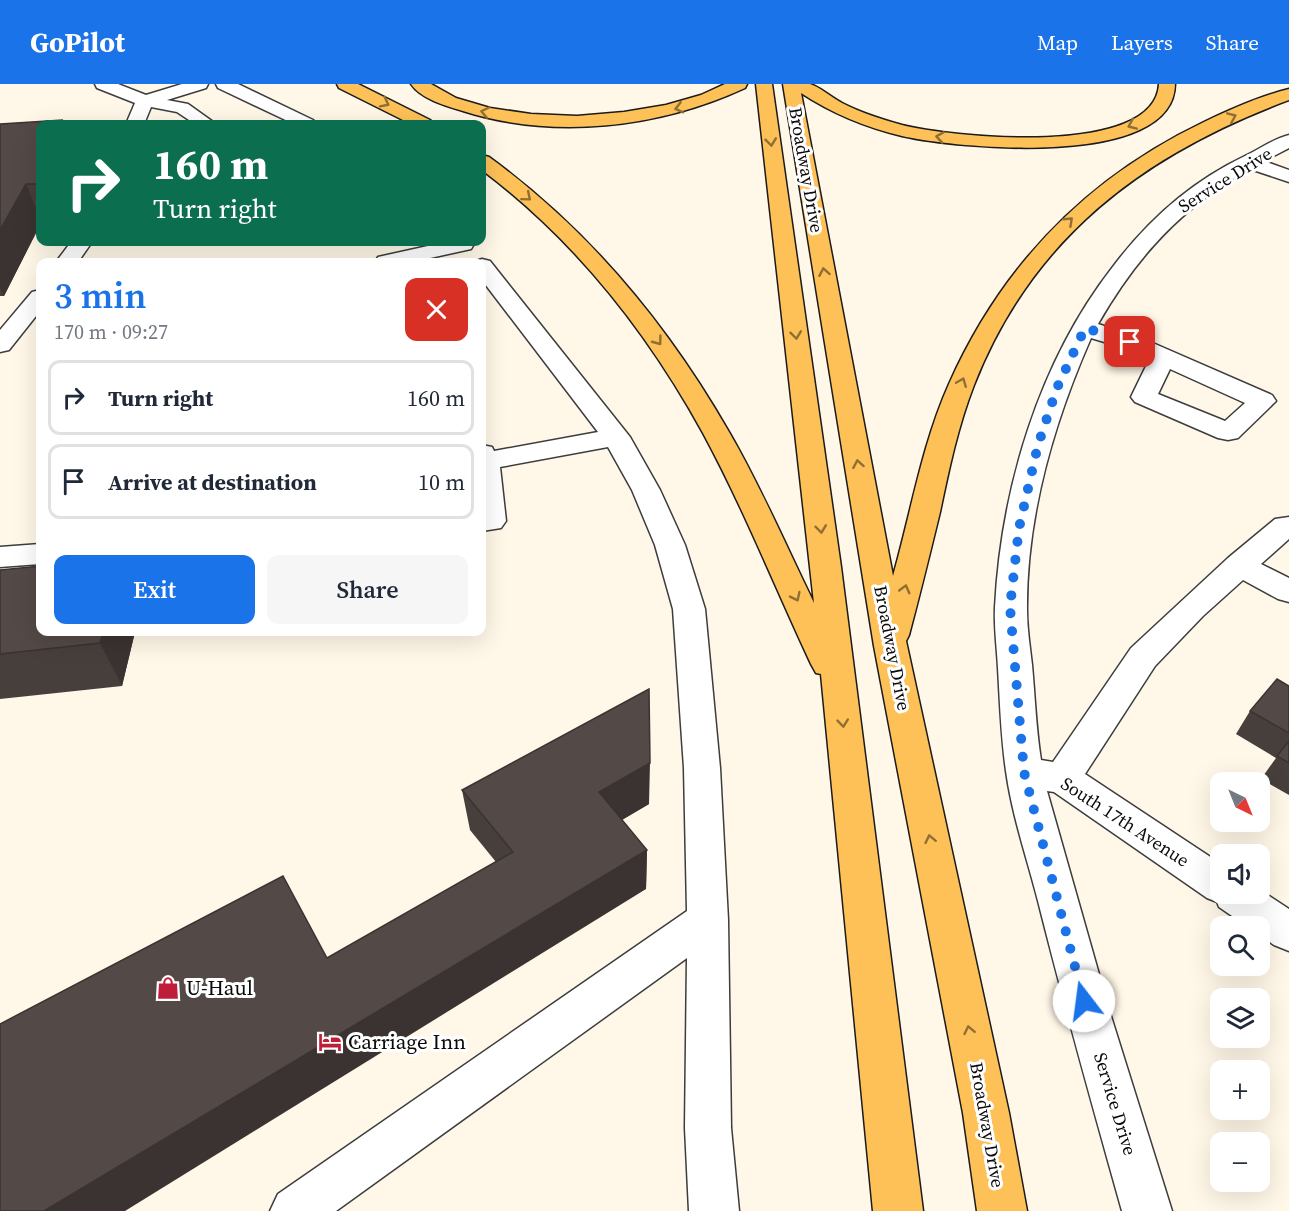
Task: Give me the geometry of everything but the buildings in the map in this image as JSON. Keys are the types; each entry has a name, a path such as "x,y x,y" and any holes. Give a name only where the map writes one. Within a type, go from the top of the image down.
{"main road":[{"path":"345,84 416,120"},
{"path":"419,84 454,104 492,114 540,120 586,121 639,116 682,108 709,99 739,84"},
{"name":"Broadway Drive","path":"764,84 840,689 898,1211"},
{"name":"Broadway Drive","path":"791,84 890,646 986,1113 1002,1211"},
{"path":"799,84 837,108 897,129 966,140 1030,143 1083,139 1137,123 1159,108 1165,99 1167,84"},
{"path":"890,646 943,438 960,387 992,319 1029,265 1063,226 1100,194 1137,167 1202,130 1289,94"},
{"path":"486,164 537,206 578,244 623,295 668,353 716,432 840,689"}],"street":[{"path":"104,84 145,101 183,108 201,120"},
{"path":"137,120 145,101 200,84"},
{"path":"224,84 299,120"},
{"path":"1273,154 1289,176"},
{"name":"Service Drive","path":"1147,1211 1084,1001 1010,607 1019,528 1041,436 1057,388 1085,328 1116,275 1154,231 1198,193 1273,154"},
{"path":"381,258 468,251"},
{"path":"486,274 616,437 646,490 670,545 689,609 702,768 708,920 708,1128 714,1211"},
{"path":"0,345 36,302"},
{"path":"1085,328 1130,342 1163,357"},
{"path":"486,457 616,437"},
{"path":"486,481 491,521 486,522"},
{"path":"1043,775 1143,657 1285,526"},
{"path":"0,557 36,554"},
{"path":"1239,566 1289,591"},
{"name":"South 17th Avenue","path":"1043,775 1210,879"},
{"path":"1248,904 1289,932"},
{"path":"295,1211 708,920"}],"place":[{"name":"U-Haul","path":"168,988"},
{"name":"Carriage Inn","path":"330,1042"}],"route":[{"path":"1084,1001 1024,772 1010,607 1019,528 1026,493 1038,445 1057,388 1085,328 1130,342"}]}
